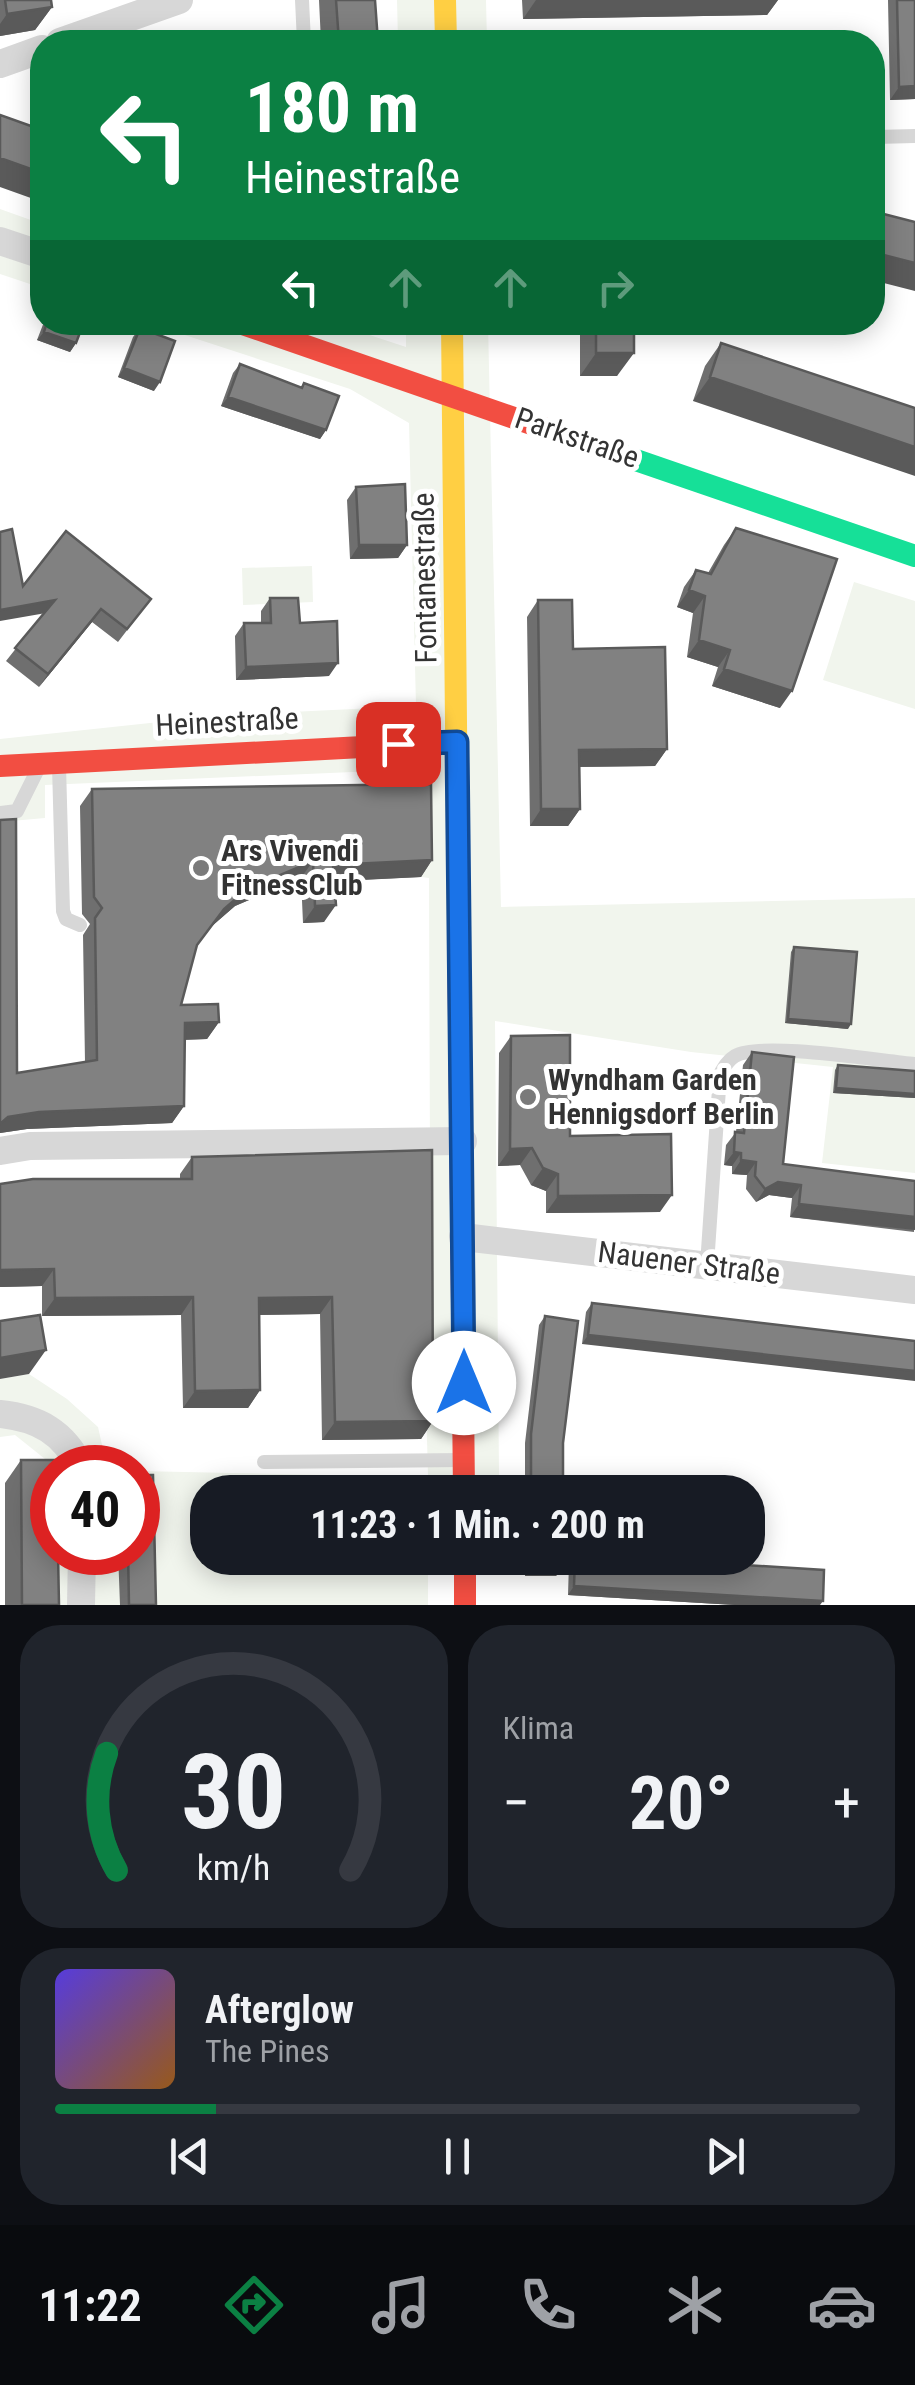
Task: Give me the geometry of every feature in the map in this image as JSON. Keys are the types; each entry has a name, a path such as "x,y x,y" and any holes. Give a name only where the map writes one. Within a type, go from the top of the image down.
{"street":[{"path":"94,30 179,0"},
{"path":"445,0 446,30"},
{"path":"0,64 30,53"},
{"path":"0,241 30,252"},
{"name":"Parkstraße","path":"275,335 915,556"},
{"name":"Fontanestraße","path":"452,335 464,1475"},
{"name":"Heinestraße","path":"0,766 457,742"},
{"path":"0,1151 172,1143 462,1141"},
{"name":"Nauener Straße","path":"463,1237 915,1290"},
{"path":"0,1414 26,1416 48,1426 65,1445"},
{"path":"81,1605 82,1575"},
{"path":"465,1575 465,1605"}],"lane":[{"path":"302,0 303,30"},
{"path":"885,137 915,136"},
{"path":"0,813 17,811 50,761"},
{"path":"50,761 63,911 66,919 80,925"},
{"path":"707,1266 720,1074 726,1063 736,1055 764,1051 915,1064"},
{"path":"264,1462 464,1460"}],"shaded area":[{"path":"397,0 486,0 487,30 398,30"},
{"path":"0,209 30,220 30,284 0,274"},
{"path":"185,335 370,335 406,347 406,335 488,335 501,907 915,898 915,1173 822,1163 833,1067 691,1052 495,1021 499,1475 428,1475 420,1168 430,1167 429,878 421,877 423,769 45,785 45,818 0,822 0,739 225,715 416,706 409,423 350,389"},
{"path":"312,566 313,602 243,605 242,568"},
{"path":"854,582 915,601 915,709 823,680"},
{"path":"29,1374 67,1399 98,1427 102,1445 30,1447 15,1435 0,1437 0,1379"},
{"path":"160,1471 331,1475 190,1475 190,1575 428,1575 428,1605 54,1605 55,1575 160,1575"}],"building":[{"path":"5,0 51,0 52,7 7,14"},
{"path":"336,0 375,0 377,30 338,30"},
{"path":"897,0 915,0 915,86 899,87"},
{"path":"0,115 30,126 30,169 0,158"},
{"path":"885,214 915,222 915,263 885,255"},
{"path":"53,335 79,335 76,343"},
{"path":"137,335 159,335 175,341 160,382 124,368"},
{"path":"596,335 634,335 634,353 596,353"},
{"path":"721,343 915,408 915,447 710,377"},
{"path":"240,364 302,388 304,383 339,396 326,430 228,397"},
{"path":"405,484 407,545 359,545 356,487"},
{"path":"736,528 837,559 792,691 724,669 730,650 699,640 705,596 689,590 696,570 711,574"},
{"path":"12,529 23,586 66,531 151,599 127,629 101,609 48,674 15,648 55,600 0,610 0,532"},
{"path":"270,598 298,598 300,623 337,621 338,663 246,667 244,623 271,623"},
{"path":"538,600 572,600 573,649 665,647 667,749 579,750 580,809 541,809"},
{"path":"431,784 432,860 333,865 336,905 315,906 313,861 247,889 224,909 197,945 181,1005 218,1004 219,1022 185,1023 184,1106 39,1112 8,1117 0,1124 0,820 16,819 17,1073 97,1060 95,918 102,908 94,897 92,789"},
{"path":"794,947 857,952 851,1024 788,1019"},
{"name":"Wyndham Garden Hennigsdorf Berlin","path":"570,1035 570,1136 671,1134 672,1195 558,1196 558,1174 543,1168 532,1148 510,1149 511,1036"},
{"path":"752,1052 794,1057 783,1164 915,1181 915,1217 799,1204 801,1185 778,1182 765,1189 755,1176 756,1162 741,1160 741,1153 734,1152 735,1132 744,1133"},
{"path":"838,1065 915,1071 915,1094 836,1088"},
{"path":"432,1150 433,1421 335,1422 332,1297 259,1298 260,1390 195,1391 193,1297 55,1298 54,1269 0,1270 0,1184 33,1179 192,1179 192,1157"},
{"path":"592,1303 915,1341 915,1371 588,1335"},
{"path":"40,1315 46,1350 0,1358 0,1321"},
{"path":"545,1316 578,1321 563,1443 563,1475 531,1475 531,1434"},
{"path":"21,1460 30,1460 30,1575 58,1575 59,1605 22,1605"},
{"path":"765,1566 824,1570 823,1601 574,1586 574,1575 765,1575"},
{"path":"128,1575 155,1575 156,1605 129,1605"}],"traffic: fast":[{"path":"598,447 915,556"}],"traffic: slow":[{"path":"445,0 446,30"},
{"path":"452,335 458,922"}],"traffic: jam":[{"path":"275,335 598,447"},
{"path":"0,766 457,742"},
{"path":"458,922 464,1475"},
{"path":"465,1575 465,1605"}],"place":[{"name":"Ars Vivendi FitnessClub","path":"201,868"},
{"name":"Wyndham Garden Hennigsdorf Berlin","path":"528,1097"}],"route":[{"path":"398,744 457,742 464,1383"}]}
